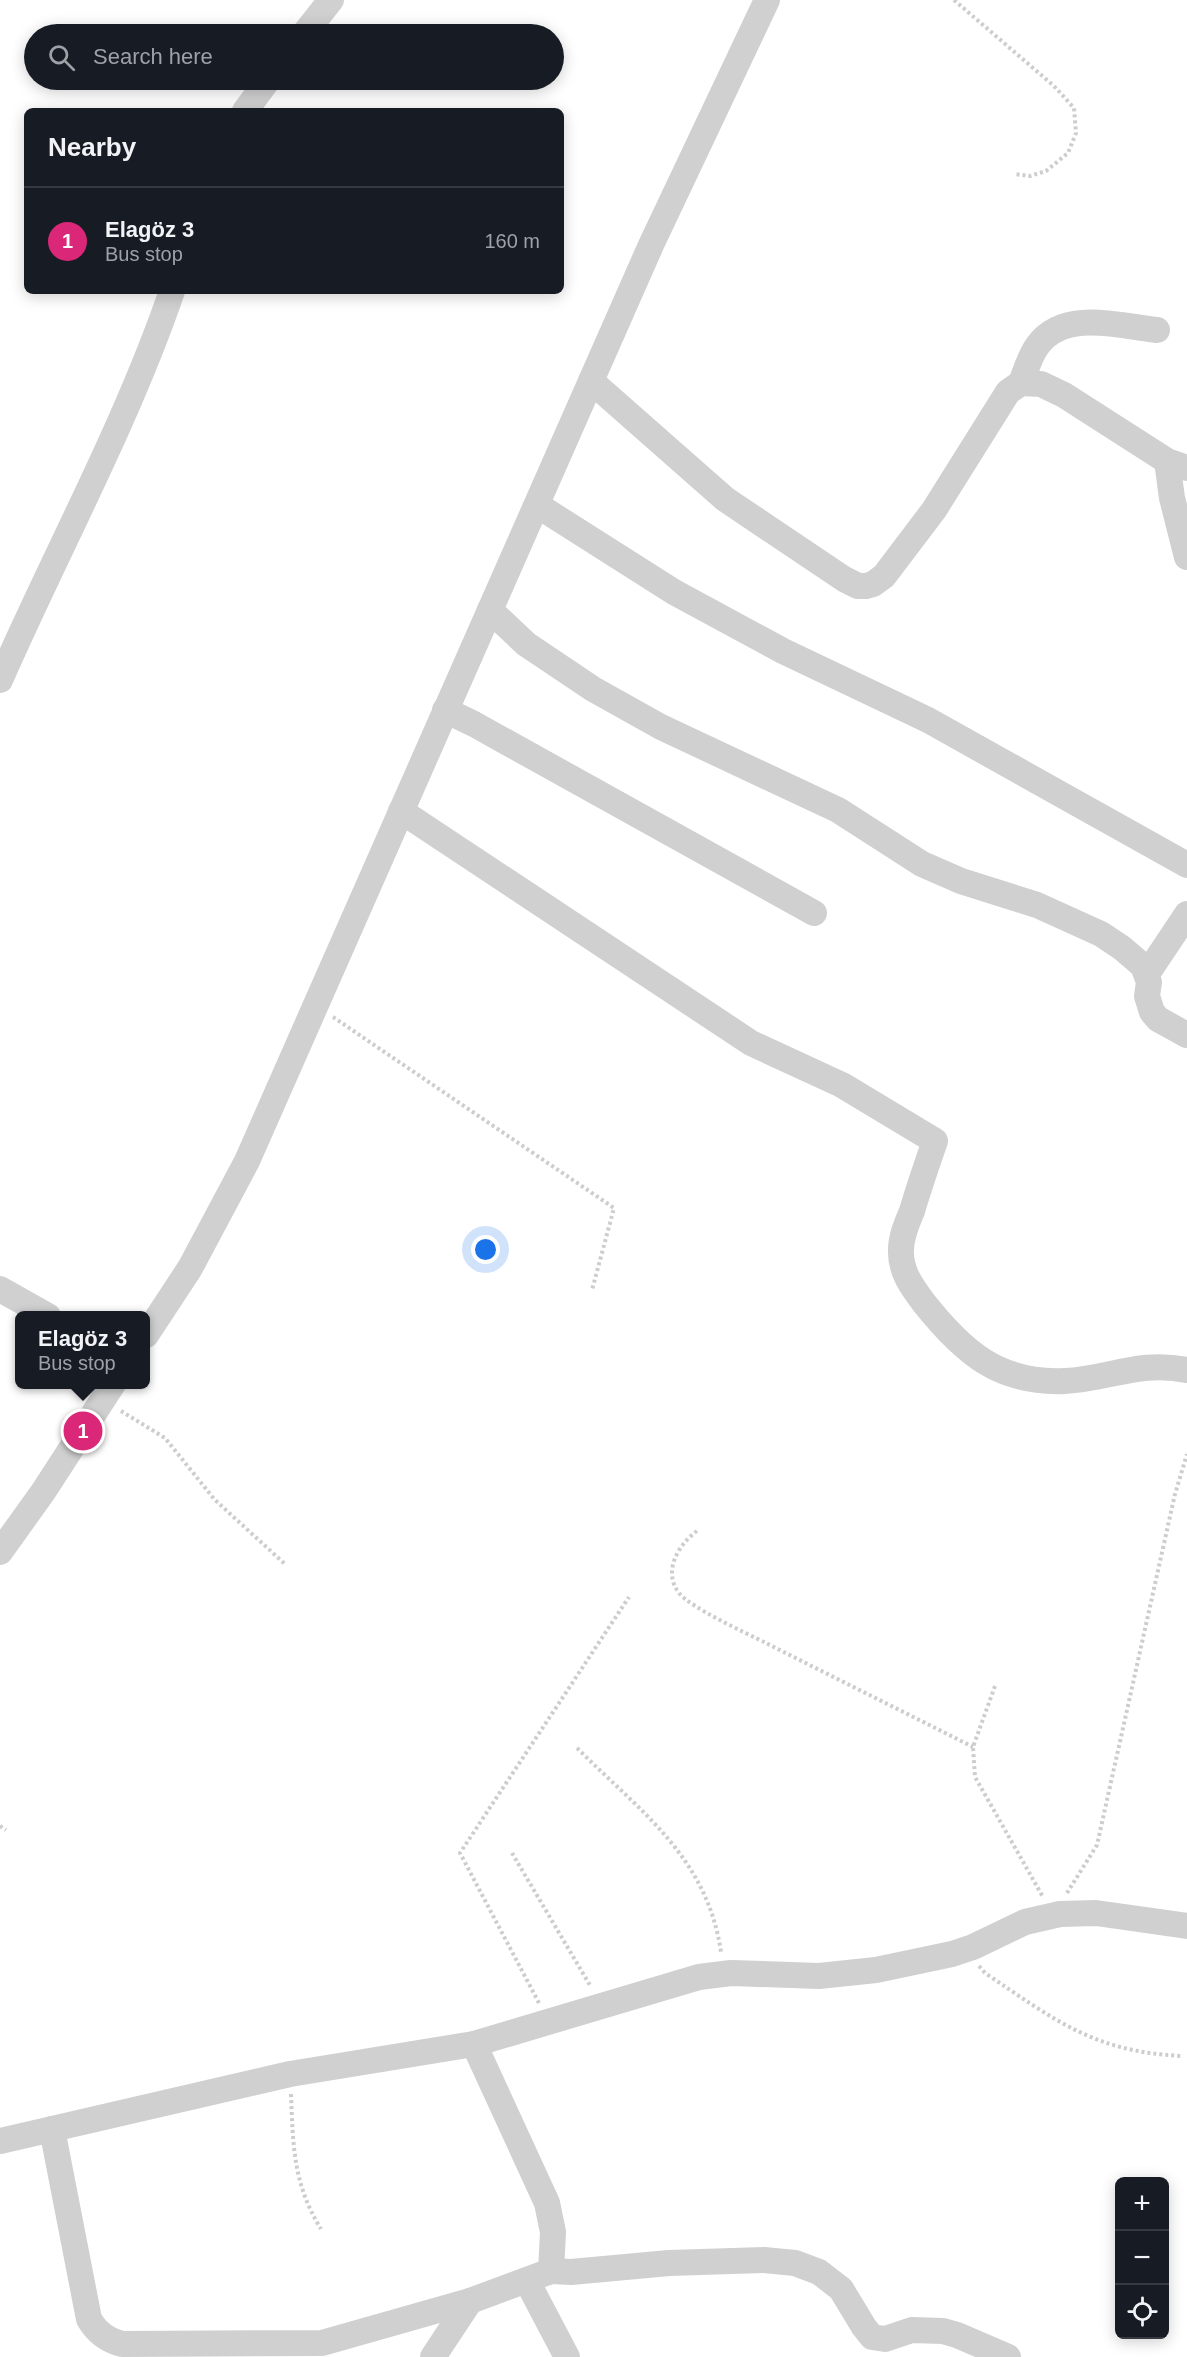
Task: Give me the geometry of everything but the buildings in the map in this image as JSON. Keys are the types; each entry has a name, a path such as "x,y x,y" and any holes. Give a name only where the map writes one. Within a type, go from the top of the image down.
{"street":[{"path":"312,24 331,0"},
{"path":"150,1329 190,1268 247,1161 651,245 767,0"},
{"path":"247,108 261,90"},
{"path":"0,680 107,452 152,350 171,294"},
{"path":"591,381 724,499 850,583 866,586 879,581 884,576 934,510 1008,392 1022,383 1038,345 1048,335 1064,326 1096,323 1157,330"},
{"path":"1022,383 1041,384 1064,395 1177,465 1172,498 1187,557"},
{"path":"537,505 674,592 783,651 928,720 1187,865"},
{"path":"490,610 526,644 593,689 662,727 838,810 922,864 961,881 1036,905 1101,934 1137,960 1147,974 1149,982 1147,996 1152,1012 1158,1019 1187,1035"},
{"path":"445,710 504,740 814,913"},
{"path":"401,811 752,1043 842,1085 935,1141 902,1239 902,1264 912,1287 948,1334 966,1349 999,1370 1035,1380 1084,1379 1146,1366 1187,1370"},
{"path":"1147,974 1187,914"},
{"path":"0,1289 39,1311"},
{"path":"0,1552 43,1492 108,1392"},
{"path":"0,2142 290,2074 474,2044 683,1981 723,1974 790,1977 848,1974 903,1965 965,1950 1025,1922 1053,1915 1096,1913 1187,1926"},
{"path":"474,2044 547,2203 552,2232 551,2271"},
{"path":"52,2129 89,2319 100,2334 122,2344 322,2343 470,2301 551,2271 571,2272 669,2263 764,2260 795,2264 819,2272 841,2289 872,2337 885,2339 912,2330 943,2331 1008,2357"},
{"path":"527,2281 567,2357"},
{"path":"433,2357 470,2301"}],"path":[{"path":"954,0 1054,86 1074,108 1076,134 1068,153 1046,171 1030,176 1014,174"},
{"path":"316,1005 615,1208 591,1290"},
{"path":"108,1392 165,1437 215,1500 286,1565"},
{"path":"995,1686 974,1747 973,1766 980,1788 1053,1915 1097,1845 1175,1494 1187,1454"},
{"path":"697,1530 680,1546 673,1566 674,1584 685,1599 733,1627 974,1747"},
{"path":"549,2022 460,1853 629,1597"},
{"path":"576,1748 659,1829 686,1860 714,1916 719,1935 723,1974"},
{"path":"0,1826 6,1830"},
{"path":"512,1853 602,2006"},
{"path":"965,1950 985,1973 1064,2026 1085,2036 1132,2051 1182,2056"},
{"path":"290,2074 296,2173 306,2203 321,2229"}],"place":[{"name":"Elagöz 3","path":"83,1431"}]}
